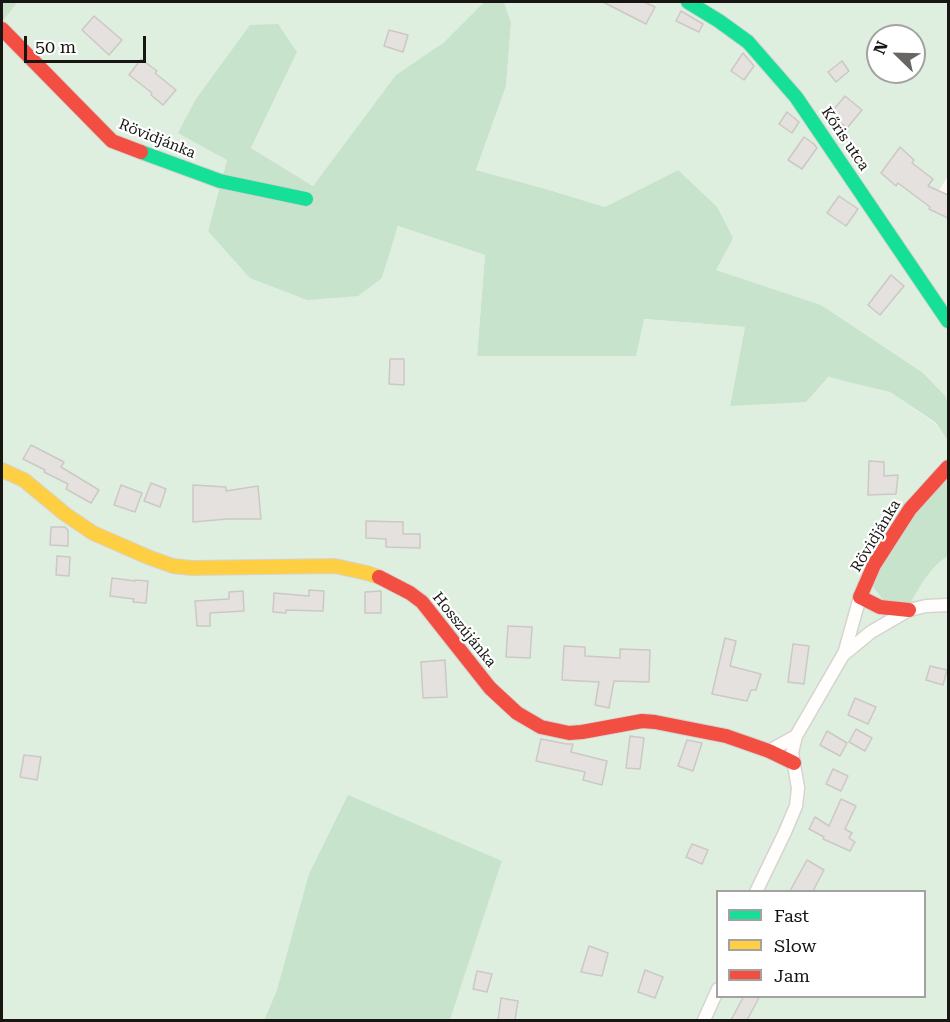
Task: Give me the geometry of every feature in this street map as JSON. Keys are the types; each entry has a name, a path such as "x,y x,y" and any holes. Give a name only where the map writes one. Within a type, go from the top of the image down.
{"street":[{"name":"Kőris utca","path":"688,2 748,42 796,97 948,321"},
{"name":"Rövidjánka","path":"2,29 112,141 220,182 306,199"},
{"name":"Rövidjánka","path":"843,655 860,597 874,565 910,509 948,467"},
{"name":"Hosszújánka","path":"2,470 24,480 65,514 93,533 173,566 192,568 335,566 367,573 394,583 422,602 490,688 525,719 541,727 569,733 655,722 726,736 769,751 794,763"},
{"name":"Rövidjánka","path":"860,597 880,607 909,610"},
{"path":"756,890 796,806 798,788 792,753 796,736 843,655 871,632 909,610 926,606 948,605"},
{"path":"769,751 796,736"},
{"path":"704,1020 716,991"}],"green space":[{"path":"2,2 18,2 2,22"},
{"path":"18,2 484,2 443,43 396,76 313,186 251,148 297,52 227,160 208,231 382,278 398,226 485,255 477,356 643,319 745,327 730,406 827,377 890,392 936,424 948,441 948,465 911,602 931,570 948,556 948,1020 450,1020 502,861 277,990 264,1020 2,1020 2,22"},
{"path":"484,2 504,2 511,23 506,86 476,170 605,207 678,170 717,207 733,238 716,270 821,305 923,373 946,397 948,441 936,423 890,392 828,377 806,402 730,406 745,327 644,319 636,356 477,356 485,255 398,226 382,278 358,296 307,300 250,278 208,231 227,160 178,133 196,99 250,25 278,24 297,52 251,148 313,186 396,75 443,43"},
{"path":"504,2 948,2 948,176 936,195 948,205 948,403 946,397 821,305 715,270 678,170 605,207 476,170 506,86 511,23"},
{"path":"948,465 948,556 931,570 911,602 885,602 866,578 891,514"},
{"path":"348,795 502,861 450,1020 264,1020 277,990 309,874"}],"building":[{"path":"603,2 644,2 655,7 646,24"},
{"path":"681,11 703,24 699,32 676,21"},
{"path":"94,16 122,40 109,55 82,30"},
{"path":"389,30 408,35 403,52 384,46"},
{"path":"743,53 754,66 744,80 731,71"},
{"path":"141,59 176,90 163,105 129,75"},
{"path":"842,61 849,71 836,82 828,72"},
{"path":"845,96 862,110 847,128 830,114"},
{"path":"787,112 799,122 792,133 779,124"},
{"path":"804,137 817,148 802,169 788,160"},
{"path":"900,147 914,160 912,163 933,179 928,186 948,195 948,218 929,209 930,207 898,183 896,186 881,173"},
{"path":"839,196 858,209 846,226 827,213"},
{"path":"891,275 904,286 880,315 868,305"},
{"path":"390,359 404,359 404,385 389,384"},
{"path":"31,445 64,462 61,467 99,490 91,503 66,489 68,484 23,459"},
{"path":"869,461 884,462 884,476 898,475 896,494 868,495"},
{"path":"151,483 166,489 160,507 144,501"},
{"path":"121,485 142,493 135,512 114,505"},
{"path":"193,485 226,487 226,491 258,486 261,519 193,522"},
{"path":"366,521 403,522 403,534 420,534 420,548 386,547 386,539 366,538"},
{"path":"51,527 65,527 68,530 68,546 50,545"},
{"path":"57,556 70,557 69,576 56,575"},
{"path":"112,578 148,581 146,603 110,596"},
{"path":"309,590 324,591 323,611 273,612 274,593 309,596"},
{"path":"243,591 244,611 210,613 210,626 197,626 195,601 229,599 229,592"},
{"path":"381,591 381,613 365,613 365,592"},
{"path":"508,626 532,627 530,658 506,657"},
{"path":"725,638 736,641 730,666 761,674 756,690 751,690 747,701 712,694"},
{"path":"793,644 809,646 804,684 788,682"},
{"path":"564,646 585,647 585,656 620,658 620,649 650,650 649,682 614,681 609,708 595,705 599,682 562,680"},
{"path":"445,660 447,697 423,698 421,662"},
{"path":"930,666 947,670 943,685 926,680"},
{"path":"855,698 876,707 868,724 848,715"},
{"path":"856,729 872,738 865,751 849,742"},
{"path":"827,731 847,743 840,756 820,745"},
{"path":"630,736 644,738 640,769 626,768"},
{"path":"541,739 573,744 571,752 607,761 602,785 583,780 585,772 536,761"},
{"path":"687,740 702,743 693,771 678,766"},
{"path":"24,755 41,757 37,780 20,777"},
{"path":"833,769 848,776 841,791 826,784"},
{"path":"841,799 856,806 845,829 852,833 849,838 855,842 850,851 823,839 824,837 809,829 815,817 829,826"},
{"path":"692,844 708,850 702,864 686,857"},
{"path":"807,860 824,870 814,890 791,890"},
{"path":"589,946 608,953 602,976 581,972"},
{"path":"645,970 663,977 655,998 638,992"},
{"path":"477,971 492,974 487,992 473,989"},
{"path":"501,998 518,1001 515,1020 498,1020"},
{"path":"743,998 759,998 747,1020 731,1020"}],"traffic: fast":[{"path":"688,2 748,42 796,97 948,321"},
{"path":"141,152 220,181 306,199"}],"traffic: slow":[{"path":"2,470 24,480 65,514 93,533 173,566 192,568 335,566 379,577"}],"traffic: jam":[{"path":"2,29 112,141 141,152"},
{"path":"909,610 880,607 860,597 874,565 910,509 948,467"},
{"path":"379,577 422,602 490,688 517,713 541,727 569,733 642,721 655,722 726,736 769,751 794,763"}]}
